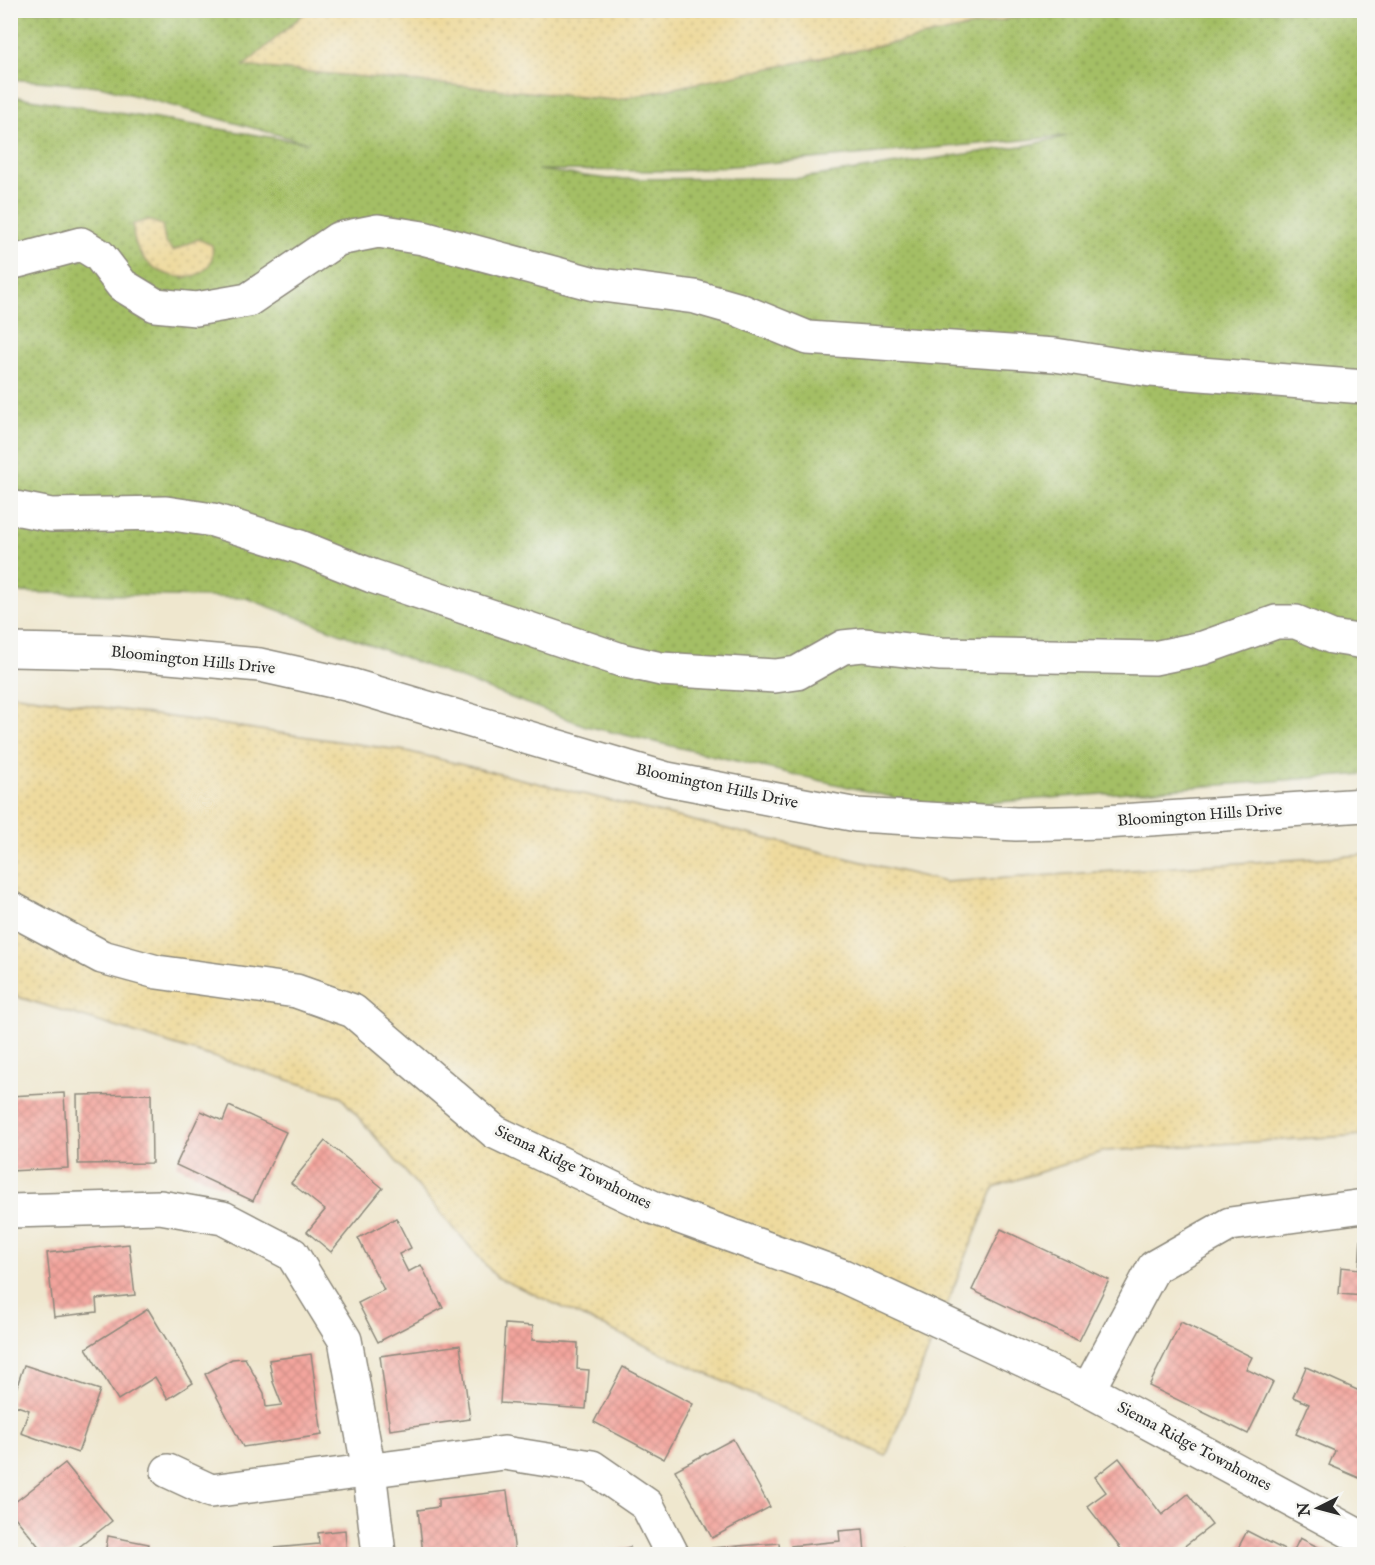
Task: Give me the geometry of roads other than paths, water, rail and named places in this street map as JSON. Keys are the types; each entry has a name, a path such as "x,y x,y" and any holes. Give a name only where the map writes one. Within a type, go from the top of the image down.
{"street":[{"path":"10,263 81,244 99,255 122,285 155,304 196,309 248,300 338,239 378,231 423,238 594,284 694,297 737,309 808,338 1055,356 1150,370 1365,387"},
{"path":"10,507 51,514 166,513 213,520 300,547 372,576 610,657 662,669 775,676 797,673 843,647 863,645 941,654 1154,658 1203,648 1276,622 1296,622 1332,637 1365,642"},
{"name":"Bloomington Hills Drive","path":"10,650 112,652 260,665 350,685 667,779 857,815 1016,824 1116,821 1365,805"},
{"name":"Sienna Ridge Townhomes","path":"10,908 102,957 156,972 296,991 352,1011 495,1132 652,1207 843,1276 1088,1390 1365,1539"},
{"path":"1088,1390 1154,1267 1230,1224 1365,1206"},
{"path":"10,1211 160,1207 224,1218 292,1254 345,1340 369,1471 379,1554"},
{"path":"168,1471 211,1491 504,1453 592,1467 647,1505 672,1554"}]}
